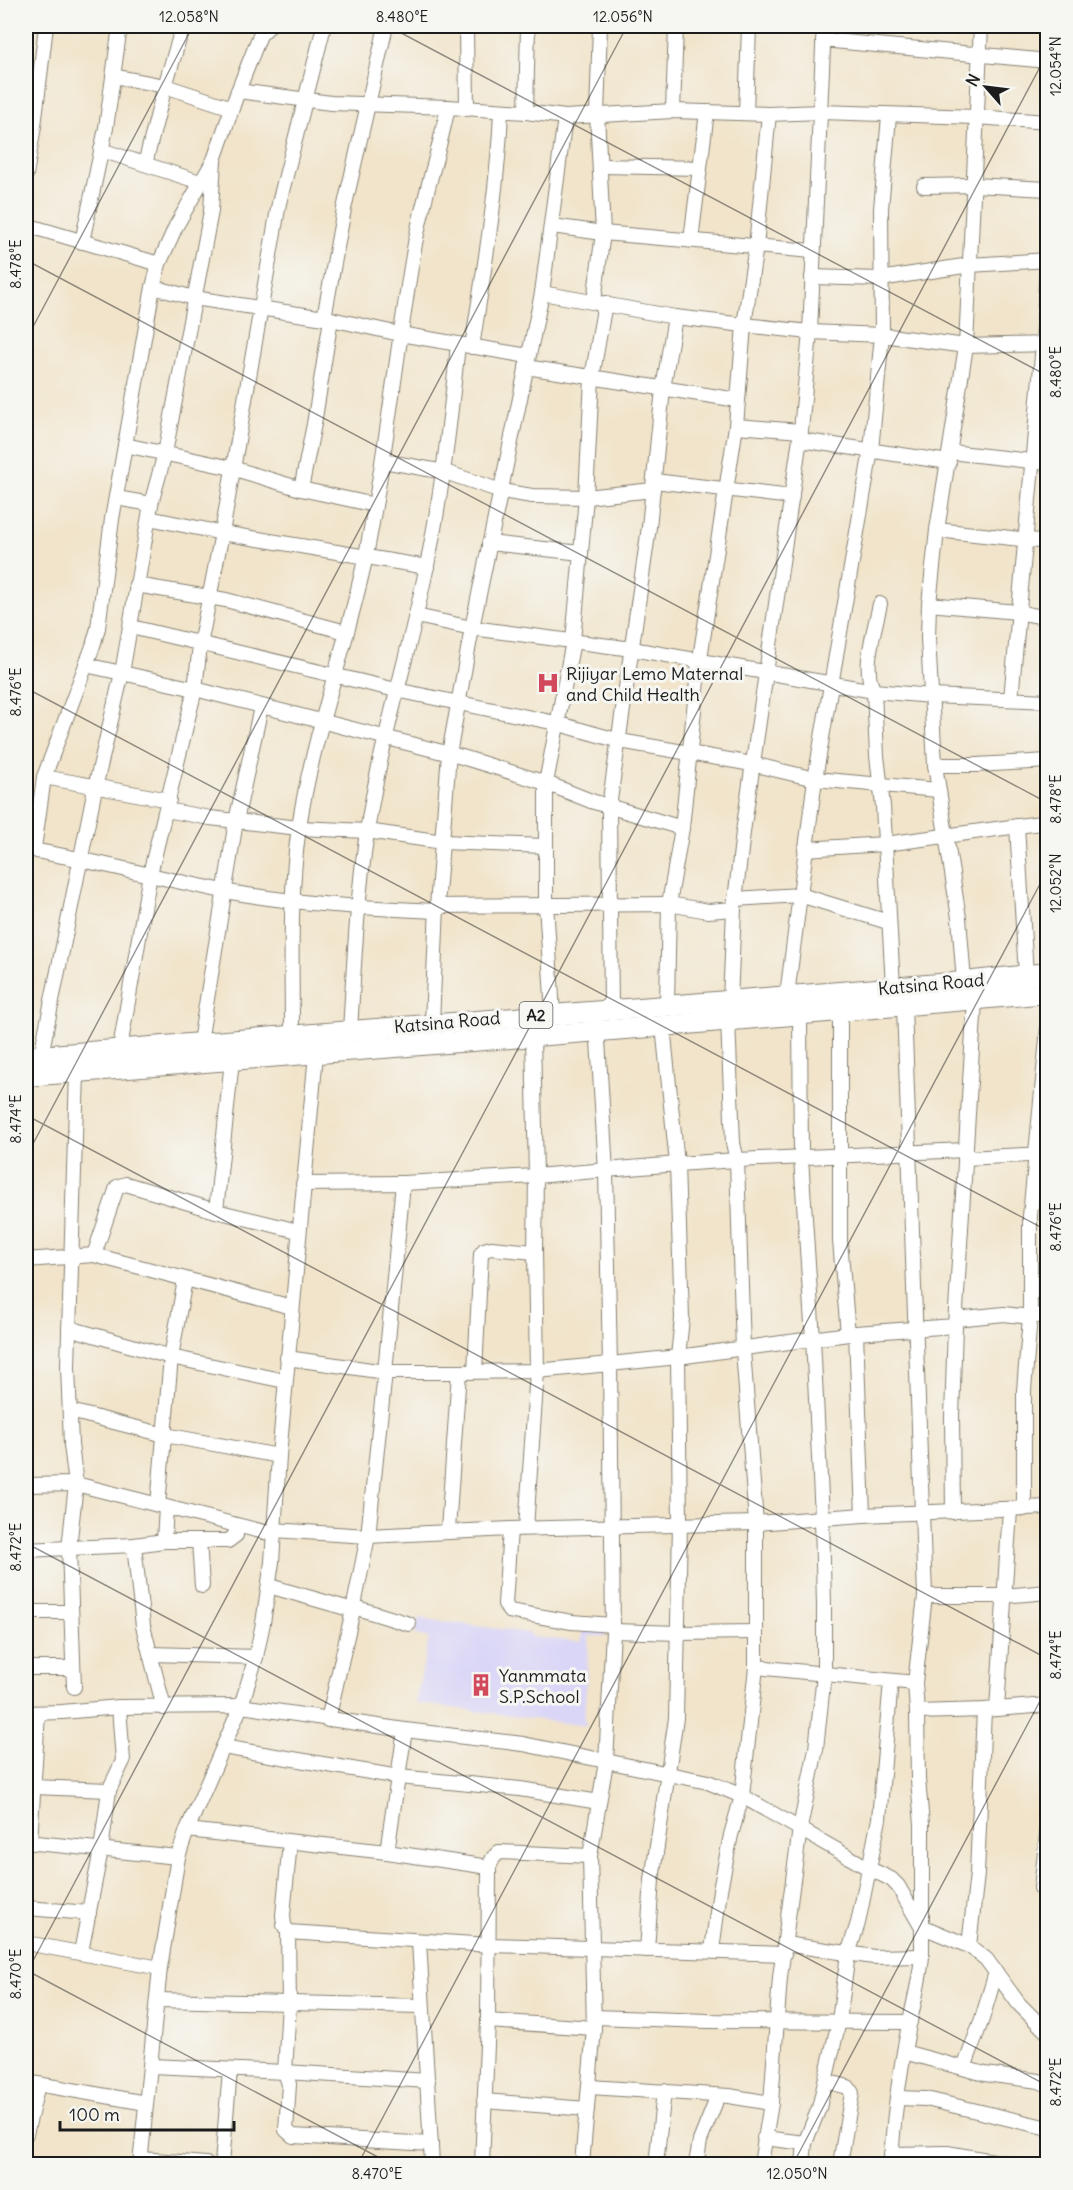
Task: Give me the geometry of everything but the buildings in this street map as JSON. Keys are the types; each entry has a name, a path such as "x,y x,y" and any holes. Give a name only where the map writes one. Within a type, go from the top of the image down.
{"highway":[{"name":"Katsina Road","path":"26,1076 663,1026 787,995 964,982 1047,973"},
{"name":"Katsina Road","path":"33,1056 667,1004 800,1015 1047,993"}],"street":[{"path":"26,175 46,26"},
{"path":"82,242 113,76 120,26 115,26"},
{"path":"145,164 183,26"},
{"path":"269,26 260,35 213,160 176,226 159,264 124,445 98,628 44,777 30,847 37,851 80,858 224,891 358,908 669,904 708,911 734,904 800,895 888,922"},
{"path":"120,1048 150,874 195,689 200,645 222,533 279,203 324,26"},
{"path":"301,489 314,424 344,209 386,26"},
{"path":"466,26 467,109"},
{"path":"526,112 528,26"},
{"path":"553,1013 546,904 546,783 573,640 586,496 603,233 597,114 600,26"},
{"path":"673,111 676,26"},
{"path":"746,113 749,26"},
{"path":"712,1950 720,1890 731,1835 742,1796 756,1667 756,1523 743,1350 729,1010 734,904 752,764 801,436 810,332 824,26"},
{"path":"964,982 959,918 934,765 928,638 929,604 937,531 966,346 981,26"},
{"path":"823,40 1047,62"},
{"path":"113,76 165,86 232,108"},
{"path":"238,91 331,103 448,107 565,117 673,111 769,114 821,112 889,116 976,117 1047,122"},
{"path":"292,1036 293,901 299,828 321,721 365,558 383,461 413,252 448,107"},
{"path":"472,347 489,240 500,144 501,111"},
{"path":"692,240 707,112"},
{"path":"667,1004 669,904 682,828 700,660 736,426 744,325 756,246 769,114"},
{"path":"787,995 814,779 871,450 882,335 881,209 889,116"},
{"path":"432,1023 437,908 449,754 489,543 542,293 565,117"},
{"path":"101,150 200,182"},
{"path":"33,1056 122,673 151,504 165,453 210,211 213,160"},
{"path":"601,165 700,168"},
{"path":"924,186 974,185 1047,189"},
{"path":"26,225 159,264"},
{"path":"552,226 603,233 812,251"},
{"path":"1011,699 1031,461 1045,344 1047,243"},
{"path":"812,277 880,279 970,265 1047,260"},
{"path":"153,287 194,298 328,319 472,347 592,378 738,400"},
{"path":"542,293 675,317 810,332 882,335 966,346 1045,344"},
{"path":"582,2164 594,2022 590,1856 606,1761 613,1628 606,1172 597,1030 603,1009 610,904 609,807 632,649 663,389 675,317"},
{"path":"350,1031 358,908 367,831 384,738 416,616 445,472 458,345"},
{"path":"736,426 871,450 1047,463"},
{"path":"124,445 232,468 301,489 375,505"},
{"path":"383,461 445,472 501,491 532,496 586,496 653,486 792,497"},
{"path":"116,498 151,504"},
{"path":"149,518 222,533 427,567"},
{"path":"937,531 1047,542"},
{"path":"489,543 581,553"},
{"path":"136,585 210,597 346,632"},
{"path":"880,604 868,667 869,682 874,691 893,987"},
{"path":"929,604 1017,612 1047,618"},
{"path":"416,616 472,628 632,649 874,691 1047,701"},
{"path":"131,627 396,690 556,723 620,741 752,764 814,779 938,790"},
{"path":"86,663 449,754 546,783 609,807 682,828"},
{"path":"200,1042 236,821 261,707"},
{"path":"934,765 1047,761"},
{"path":"44,777 236,821 299,828 367,831 443,842 545,846"},
{"path":"805,849 885,844 1047,822"},
{"path":"1017,826 1026,975"},
{"path":"953,1512 952,1417 956,1323 975,1000"},
{"path":"904,1006 925,1596 915,1683 923,1860 922,1956 921,1975 904,2052 891,2159 947,2153 1011,2164"},
{"path":"840,1011 840,1241 852,1334 863,1515"},
{"path":"761,2164 771,2103 780,1977 800,1828 816,1749 824,1674 825,1606 822,1517 801,1158 800,1015"},
{"path":"647,1950 654,1868 676,1718 679,1634 678,1357 682,1318 676,1164 663,1026"},
{"path":"969,1946 1003,1596 1017,1509 1030,1317 1030,1216 1042,1155 1047,1028"},
{"path":"526,1528 537,1371 533,1036"},
{"path":"206,2164 140,2162 160,1968 178,1857 187,1830 241,1706 256,1658 269,1587 298,1231 316,1054"},
{"path":"216,1211 232,1060"},
{"path":"74,1687 69,1548 76,1484 71,1445 68,1366 77,1072"},
{"path":"303,1184 403,1183 536,1176 736,1160 909,1152 1042,1155"},
{"path":"328,1719 368,1536 403,1183"},
{"path":"94,1256 117,1187 120,1184 298,1231"},
{"path":"476,1371 481,1254 484,1250 491,1248 535,1252"},
{"path":"26,1260 94,1256 292,1307"},
{"path":"164,1541 162,1506 171,1357 185,1280"},
{"path":"287,1358 385,1372 537,1371 743,1350 852,1334 915,1329 1004,1314 1030,1317 1047,1314"},
{"path":"69,1328 171,1357 285,1381"},
{"path":"448,1530 459,1372"},
{"path":"69,1412 165,1435 279,1456"},
{"path":"26,1485 76,1484 235,1525 272,1532 368,1536 448,1530 756,1523 822,1517 1047,1507"},
{"path":"26,1550 134,1545 164,1541 228,1541 236,1535 235,1525"},
{"path":"510,1529 504,1604 509,1611 613,1628 679,1634 756,1632"},
{"path":"198,1541 202,1586"},
{"path":"134,1545 143,1626 164,1708"},
{"path":"269,1587 409,1624"},
{"path":"925,1596 1003,1596 1047,1592"},
{"path":"26,1612 71,1612"},
{"path":"151,1654 256,1658"},
{"path":"756,1667 915,1683"},
{"path":"26,1668 73,1668"},
{"path":"803,2164 805,2143 819,2108 839,2020 848,1954 858,1923 870,1869 879,1819 891,1681"},
{"path":"917,1712 991,1710 1047,1705"},
{"path":"178,1857 28,1842 33,1787 32,1713 119,1707 241,1706 405,1730 523,1744 708,1782 742,1796 891,1879 921,1926 969,1946 986,1959 1019,2004 1047,2032"},
{"path":"81,1952 110,1790 123,1761 119,1707"},
{"path":"387,1852 405,1730"},
{"path":"223,1747 399,1777 520,1789 599,1802"},
{"path":"33,1787 110,1790"},
{"path":"1047,1826 1041,1888 1047,1898"},
{"path":"187,1830 387,1852 489,1867"},
{"path":"290,1842 283,1915 284,1925 288,1932 289,2004 285,2072 290,2084 286,2130 293,2136 431,2144"},
{"path":"482,2164 490,1945 489,1867 499,1852 590,1856"},
{"path":"26,1908 89,1913"},
{"path":"288,1932 592,1949 784,1949 874,1957 922,1956"},
{"path":"419,1941 432,2164"},
{"path":"26,1943 160,1968"},
{"path":"964,2068 996,1972"},
{"path":"157,2000 422,2006"},
{"path":"488,2021 839,2020 910,2022"},
{"path":"904,2052 985,2074 1039,2081 1047,2085"},
{"path":"151,2066 428,2081"},
{"path":"222,2164 230,2070"},
{"path":"825,2081 848,2086 852,2093 840,2164"},
{"path":"26,2134 32,2083 146,2103"},
{"path":"590,2088 664,2091 771,2103"},
{"path":"656,2164 664,2091"},
{"path":"696,2164 700,2141 718,2096"},
{"path":"897,2098 926,2100 1047,2128"},
{"path":"484,2101 587,2109"},
{"path":"764,2138 805,2143"}],"shaded area":[{"path":"419,1618 529,1633 533,1637 581,1642 583,1628 606,1629 606,1636 589,1636 584,1720 587,1726 415,1703 429,1638 414,1634"}],"place":[{"name":"Rijiyar Lemo Maternal and Child Health","path":"548,683"},
{"name":"Yanmmata S.P.School","path":"481,1685"}]}
